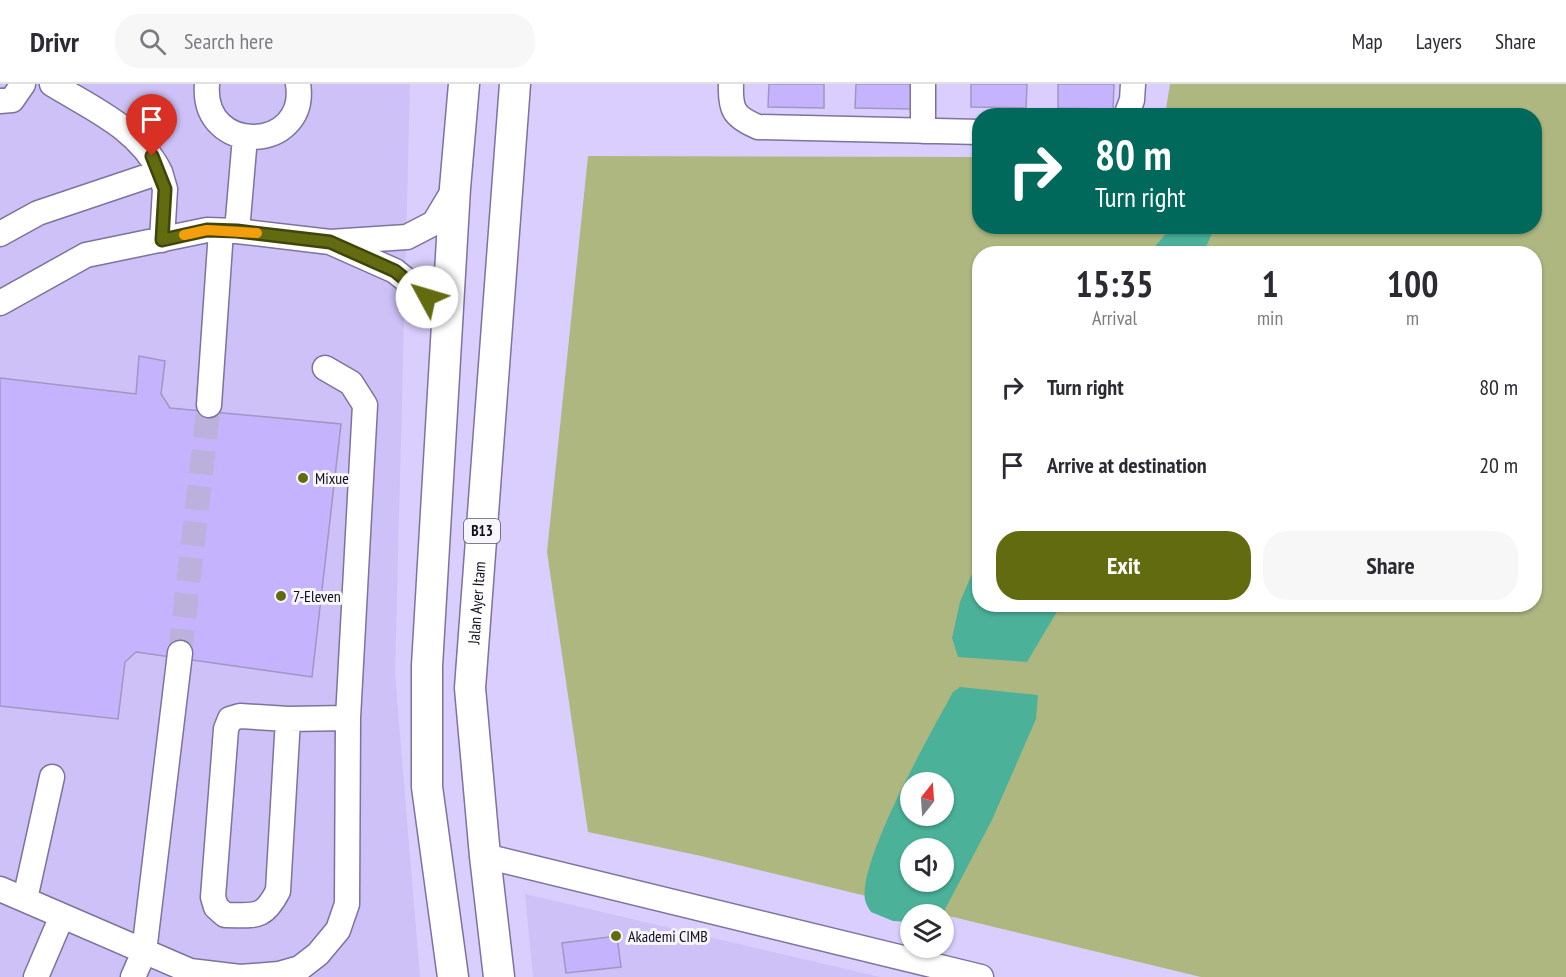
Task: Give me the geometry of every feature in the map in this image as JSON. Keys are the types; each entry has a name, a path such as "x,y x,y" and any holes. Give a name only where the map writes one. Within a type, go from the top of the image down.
{"main road":[{"path":"453,977 427,787 427,666 455,188 464,84"},
{"name":"Jalan Ayer Itam","path":"499,977 485,856 470,688 515,84"}],"street":[{"path":"0,101 12,100 23,84"},
{"path":"52,84 131,132 152,156 165,189 162,240"},
{"path":"207,84 207,100 212,113 220,124 245,137 261,137 276,132 289,122 296,108 298,84"},
{"path":"731,84 730,103 740,119 758,127 972,132"},
{"path":"923,84 923,131"},
{"path":"1129,108 1133,84"},
{"path":"209,405 229,231 245,137"},
{"path":"0,234 38,213 160,172"},
{"path":"0,303 86,255 207,230 330,242 407,237 434,223 455,188"},
{"path":"330,242 395,271 427,297 448,328"},
{"path":"0,889 190,971 240,977 279,974 300,968 318,954 338,930 347,904 348,718 365,405 351,383 325,368"},
{"path":"133,977 144,952 180,653"},
{"path":"288,719 278,891 269,909 255,915 225,915 216,907 213,897 226,729 230,719 240,716 288,719 348,718"},
{"path":"25,899 52,777"},
{"path":"485,856 981,977"},
{"path":"36,977 62,916"}],"shaded area":[{"path":"0,84 410,84 395,674 420,977 0,977"},
{"path":"1170,84 1566,84 1566,977 1201,977 954,917 954,904 900,904 701,856 588,832 547,552 588,156 972,157 972,234 1542,234 1542,108 1166,108"},
{"path":"1166,234 1212,234 1206,246 1155,246"},
{"path":"972,574 972,612 1057,612 1027,662 958,657 952,638 960,602"},
{"path":"960,687 1038,695 1036,719 992,820 948,904 900,904 900,921 893,921 871,912 865,900 866,881 884,827 900,792 900,826 954,826 954,772 910,772 953,692"},
{"name":"Akademi CIMB","path":"525,894 880,977 533,977"}],"building":[{"path":"769,84 824,84 824,108 768,107"},
{"path":"856,84 912,84 912,109 855,108"},
{"path":"971,84 1027,84 1026,108 971,107"},
{"path":"1058,84 1114,84 1113,108 1058,108"},
{"path":"139,356 165,361 161,394 170,408 341,424 312,677 136,652 125,662 118,719 0,706 0,378 136,394"},
{"path":"617,936 621,967 566,973 562,943"}],"tunnel":[{"path":"180,653 209,405"}],"slow traffic":[{"path":"184,235 207,230 257,233"}],"place":[{"name":"Mixue","path":"303,478"},
{"name":"7-Eleven","path":"281,596"},
{"name":"Akademi CIMB","path":"616,936"}],"route":[{"path":"152,156 165,189 162,240 207,230 237,231 330,242 395,271 427,297"}]}
